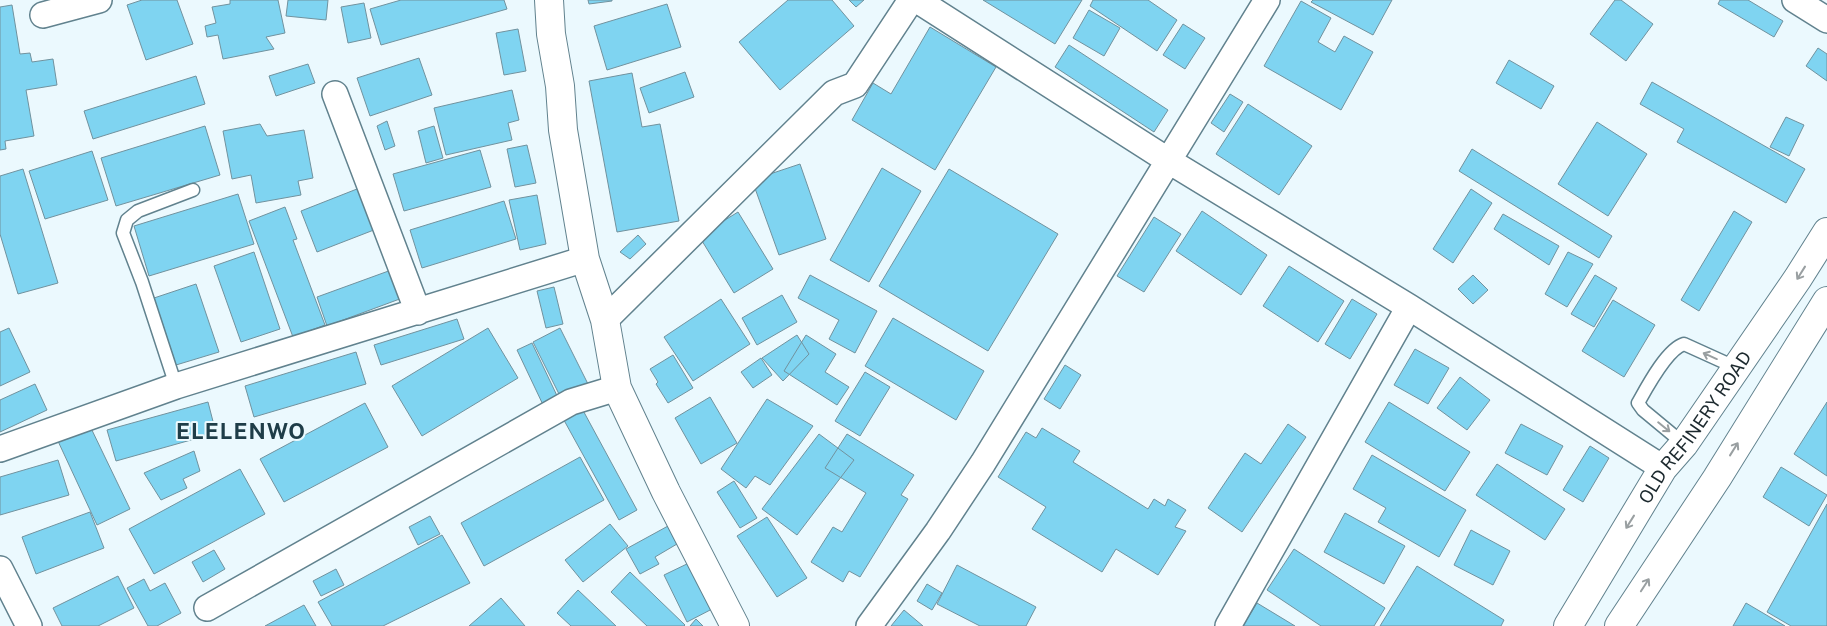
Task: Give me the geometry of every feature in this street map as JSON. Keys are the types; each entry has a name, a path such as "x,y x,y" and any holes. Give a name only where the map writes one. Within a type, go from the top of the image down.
{"main road":[{"path":"549,0 551,34 560,86 562,130 585,259 605,320 617,388 679,517 735,626"},
{"name":"OLD REFINERY ROAD","path":"1568,626 1663,468 1684,444 1737,368 1827,232"},
{"path":"1619,626 1717,478 1827,301"}],"street":[{"path":"43,15 99,0"},
{"path":"605,320 834,93 855,85 911,0"},
{"path":"917,0 1169,161 1409,307 1663,468"},
{"path":"869,626 938,532 983,463 1267,0"},
{"path":"1795,0 1827,20"},
{"path":"335,94 418,312"},
{"path":"0,449 176,386 585,259"},
{"path":"1228,626 1409,307"},
{"path":"207,608 571,402 617,388"},
{"path":"0,569 29,626"}],"lane":[{"path":"176,386 142,282 122,232 127,220 138,211 193,190"},
{"path":"1684,444 1643,410 1638,403 1673,350 1684,344 1737,368"}],"building":[{"path":"142,0 177,0 193,44 146,60 127,5"},
{"path":"230,0 278,0 285,33 266,37 274,49 223,59 218,35 207,37 205,26 216,23 212,7 230,4"},
{"path":"288,0 328,0 326,20 286,16"},
{"path":"401,0 504,0 507,9 381,45 370,9"},
{"path":"588,0 612,0 612,1 589,4"},
{"path":"788,0 832,0 854,26 780,90 739,42"},
{"path":"849,0 864,0 856,7"},
{"path":"983,0 1082,0 1055,44"},
{"path":"1093,0 1148,0 1177,20 1157,51 1090,6"},
{"path":"1313,0 1392,0 1373,35 1311,2"},
{"path":"1615,0 1621,0 1653,24 1626,61 1590,34"},
{"path":"1720,0 1748,0 1783,21 1774,37 1718,4"},
{"path":"1301,1 1331,18 1318,42 1335,52 1344,36 1373,52 1341,110 1264,66"},
{"path":"364,3 371,38 348,43 341,7"},
{"path":"667,4 681,47 607,70 594,26"},
{"path":"12,5 20,54 30,53 32,62 53,59 57,85 26,90 34,136 5,141 6,149 0,150 0,7"},
{"path":"1089,10 1120,28 1104,56 1073,38"},
{"path":"1183,24 1205,38 1185,69 1163,55"},
{"path":"930,27 996,67 935,170 852,120 873,83 891,94"},
{"path":"518,29 526,71 504,75 496,33"},
{"path":"1069,45 1168,110 1154,132 1055,67"},
{"path":"1818,48 1827,54 1827,81 1806,66"},
{"path":"419,58 432,95 370,116 357,78"},
{"path":"1509,60 1554,86 1541,109 1496,83"},
{"path":"308,64 315,83 276,96 269,76"},
{"path":"685,72 694,97 649,113 640,88"},
{"path":"632,73 642,127 660,124 679,221 617,232 589,81"},
{"path":"196,76 205,104 93,139 84,111"},
{"path":"1652,82 1805,169 1786,203 1677,142 1684,129 1640,104"},
{"path":"512,90 519,120 508,123 512,140 446,155 434,108"},
{"path":"1230,94 1243,102 1224,132 1211,123"},
{"path":"1248,104 1312,146 1279,195 1216,154"},
{"path":"1786,117 1804,125 1789,156 1770,147"},
{"path":"387,121 395,146 385,150 377,126"},
{"path":"1597,122 1647,154 1608,216 1558,184"},
{"path":"260,124 267,136 304,130 313,178 298,181 301,195 256,203 251,175 232,179 223,131"},
{"path":"205,126 220,175 116,206 101,158"},
{"path":"434,126 443,158 426,163 418,131"},
{"path":"527,145 536,183 515,187 507,149"},
{"path":"1472,149 1612,236 1599,258 1459,171"},
{"path":"480,150 491,187 404,211 393,174"},
{"path":"92,151 108,200 45,219 29,171"},
{"path":"800,164 826,239 779,255 752,180"},
{"path":"882,168 921,191 869,282 830,260"},
{"path":"23,169 58,283 18,294 0,234 0,176"},
{"path":"949,169 1058,234 988,351 879,286"},
{"path":"362,187 379,228 317,252 301,211"},
{"path":"1471,189 1492,203 1453,263 1433,249"},
{"path":"238,194 254,244 149,276 134,226"},
{"path":"537,195 546,244 520,250 509,200"},
{"path":"504,201 516,239 422,268 410,230"},
{"path":"285,207 297,239 293,240 325,325 293,337 249,221"},
{"path":"1202,211 1267,255 1241,295 1176,251"},
{"path":"1734,211 1752,222 1699,311 1681,300"},
{"path":"738,212 773,269 734,293 699,236"},
{"path":"1503,214 1559,246 1549,265 1494,229"},
{"path":"1154,217 1181,234 1144,292 1117,276"},
{"path":"638,235 646,244 630,259 620,252"},
{"path":"254,252 280,329 241,342 214,266"},
{"path":"1568,252 1593,264 1567,307 1545,294"},
{"path":"1289,266 1344,301 1318,342 1263,306"},
{"path":"394,269 405,297 327,326 317,297"},
{"path":"810,275 877,311 855,353 829,339 839,320 798,298"},
{"path":"1473,275 1488,290 1473,304 1458,289"},
{"path":"1595,275 1617,288 1594,327 1571,314"},
{"path":"196,284 219,352 176,365 154,298"},
{"path":"554,287 563,324 546,328 537,291"},
{"path":"782,295 797,322 757,345 742,318"},
{"path":"721,299 750,344 693,381 664,337"},
{"path":"1352,299 1377,314 1350,359 1325,344"},
{"path":"1613,300 1655,325 1624,377 1582,351"},
{"path":"893,318 984,371 956,420 865,366"},
{"path":"457,319 464,339 381,365 374,345"},
{"path":"9,328 30,372 0,386 0,332"},
{"path":"488,328 518,378 422,436 392,386"},
{"path":"560,328 590,388 563,402 533,342"},
{"path":"797,335 809,354 783,381 762,358"},
{"path":"806,335 836,354 825,372 849,387 837,405 784,371"},
{"path":"532,343 560,402 545,409 517,350"},
{"path":"1415,349 1449,368 1428,404 1394,385"},
{"path":"356,352 366,384 254,417 245,386"},
{"path":"673,355 693,388 668,403 656,384 658,382 650,369"},
{"path":"761,358 772,375 753,388 741,372"},
{"path":"1065,365 1081,375 1060,409 1044,399"},
{"path":"865,372 890,387 860,436 835,421"},
{"path":"1460,377 1490,400 1467,430 1437,408"},
{"path":"35,384 47,410 0,432 0,400"},
{"path":"710,397 737,443 701,464 675,418"},
{"path":"767,399 813,426 770,485 755,476 746,488 721,469"},
{"path":"208,402 216,433 116,461 107,430"},
{"path":"1389,402 1470,452 1445,491 1365,442"},
{"path":"1827,402 1827,476 1794,454"},
{"path":"365,403 388,447 284,502 260,459"},
{"path":"579,403 637,510 619,520 560,413"},
{"path":"89,424 130,509 97,525 57,439"},
{"path":"1288,424 1306,437 1242,532 1208,508 1245,453 1261,464"},
{"path":"1521,424 1563,446 1547,475 1505,453"},
{"path":"1042,428 1080,451 1073,462 1148,509 1154,499 1165,506 1168,499 1186,510 1175,527 1186,531 1158,575 1116,549 1102,572 1032,529 1046,507 998,477 1026,432 1036,438"},
{"path":"819,434 854,460 797,535 762,509"},
{"path":"847,434 914,475 901,495 908,499 860,577 849,571 843,582 811,562 833,527 842,532 866,493 825,468"},
{"path":"1590,446 1609,458 1583,502 1563,490"},
{"path":"194,451 200,471 183,479 187,488 161,500 144,473"},
{"path":"1372,455 1466,510 1439,557 1378,522 1386,508 1353,489"},
{"path":"580,457 604,500 484,566 461,523"},
{"path":"58,460 69,495 0,515 0,477"},
{"path":"1497,464 1565,509 1545,540 1476,495"},
{"path":"1781,467 1827,495 1809,526 1763,497"},
{"path":"240,469 265,514 154,574 129,529"},
{"path":"734,481 757,518 740,528 717,492"},
{"path":"1827,504 1827,626 1791,626 1767,612"},
{"path":"90,512 104,548 36,574 22,537"},
{"path":"1345,513 1405,546 1384,584 1324,552"},
{"path":"430,516 440,534 418,545 409,527"},
{"path":"767,517 807,578 777,597 737,536"},
{"path":"610,524 628,546 583,582 565,560"},
{"path":"668,526 677,544 655,557 659,564 640,574 626,549"},
{"path":"1471,530 1510,551 1493,585 1454,565"},
{"path":"442,535 470,583 383,626 332,626 318,602"},
{"path":"1294,549 1385,608 1374,626 1321,626 1267,590"},
{"path":"214,550 225,569 203,582 192,562"},
{"path":"691,562 714,608 687,622 664,575"},
{"path":"957,565 1036,607 1026,626 980,626 937,604"},
{"path":"1417,566 1504,620 1501,626 1380,626"},
{"path":"336,569 344,585 321,596 313,581"},
{"path":"630,572 685,625 647,626 611,592"},
{"path":"118,576 134,608 98,626 62,626 53,608"},
{"path":"144,579 150,591 165,583 181,613 157,626 148,626 127,588"},
{"path":"927,584 942,593 932,610 917,601"},
{"path":"578,590 616,626 571,626 557,613"},
{"path":"501,598 525,626 469,626"},
{"path":"1257,603 1295,626 1243,626"},
{"path":"1746,603 1785,626 1733,626"},
{"path":"304,605 316,626 265,626"},
{"path":"904,610 923,626 891,626"},
{"path":"696,619 703,626 690,626"}],"district":[{"name":"ELELENWO","path":"241,431"}]}
